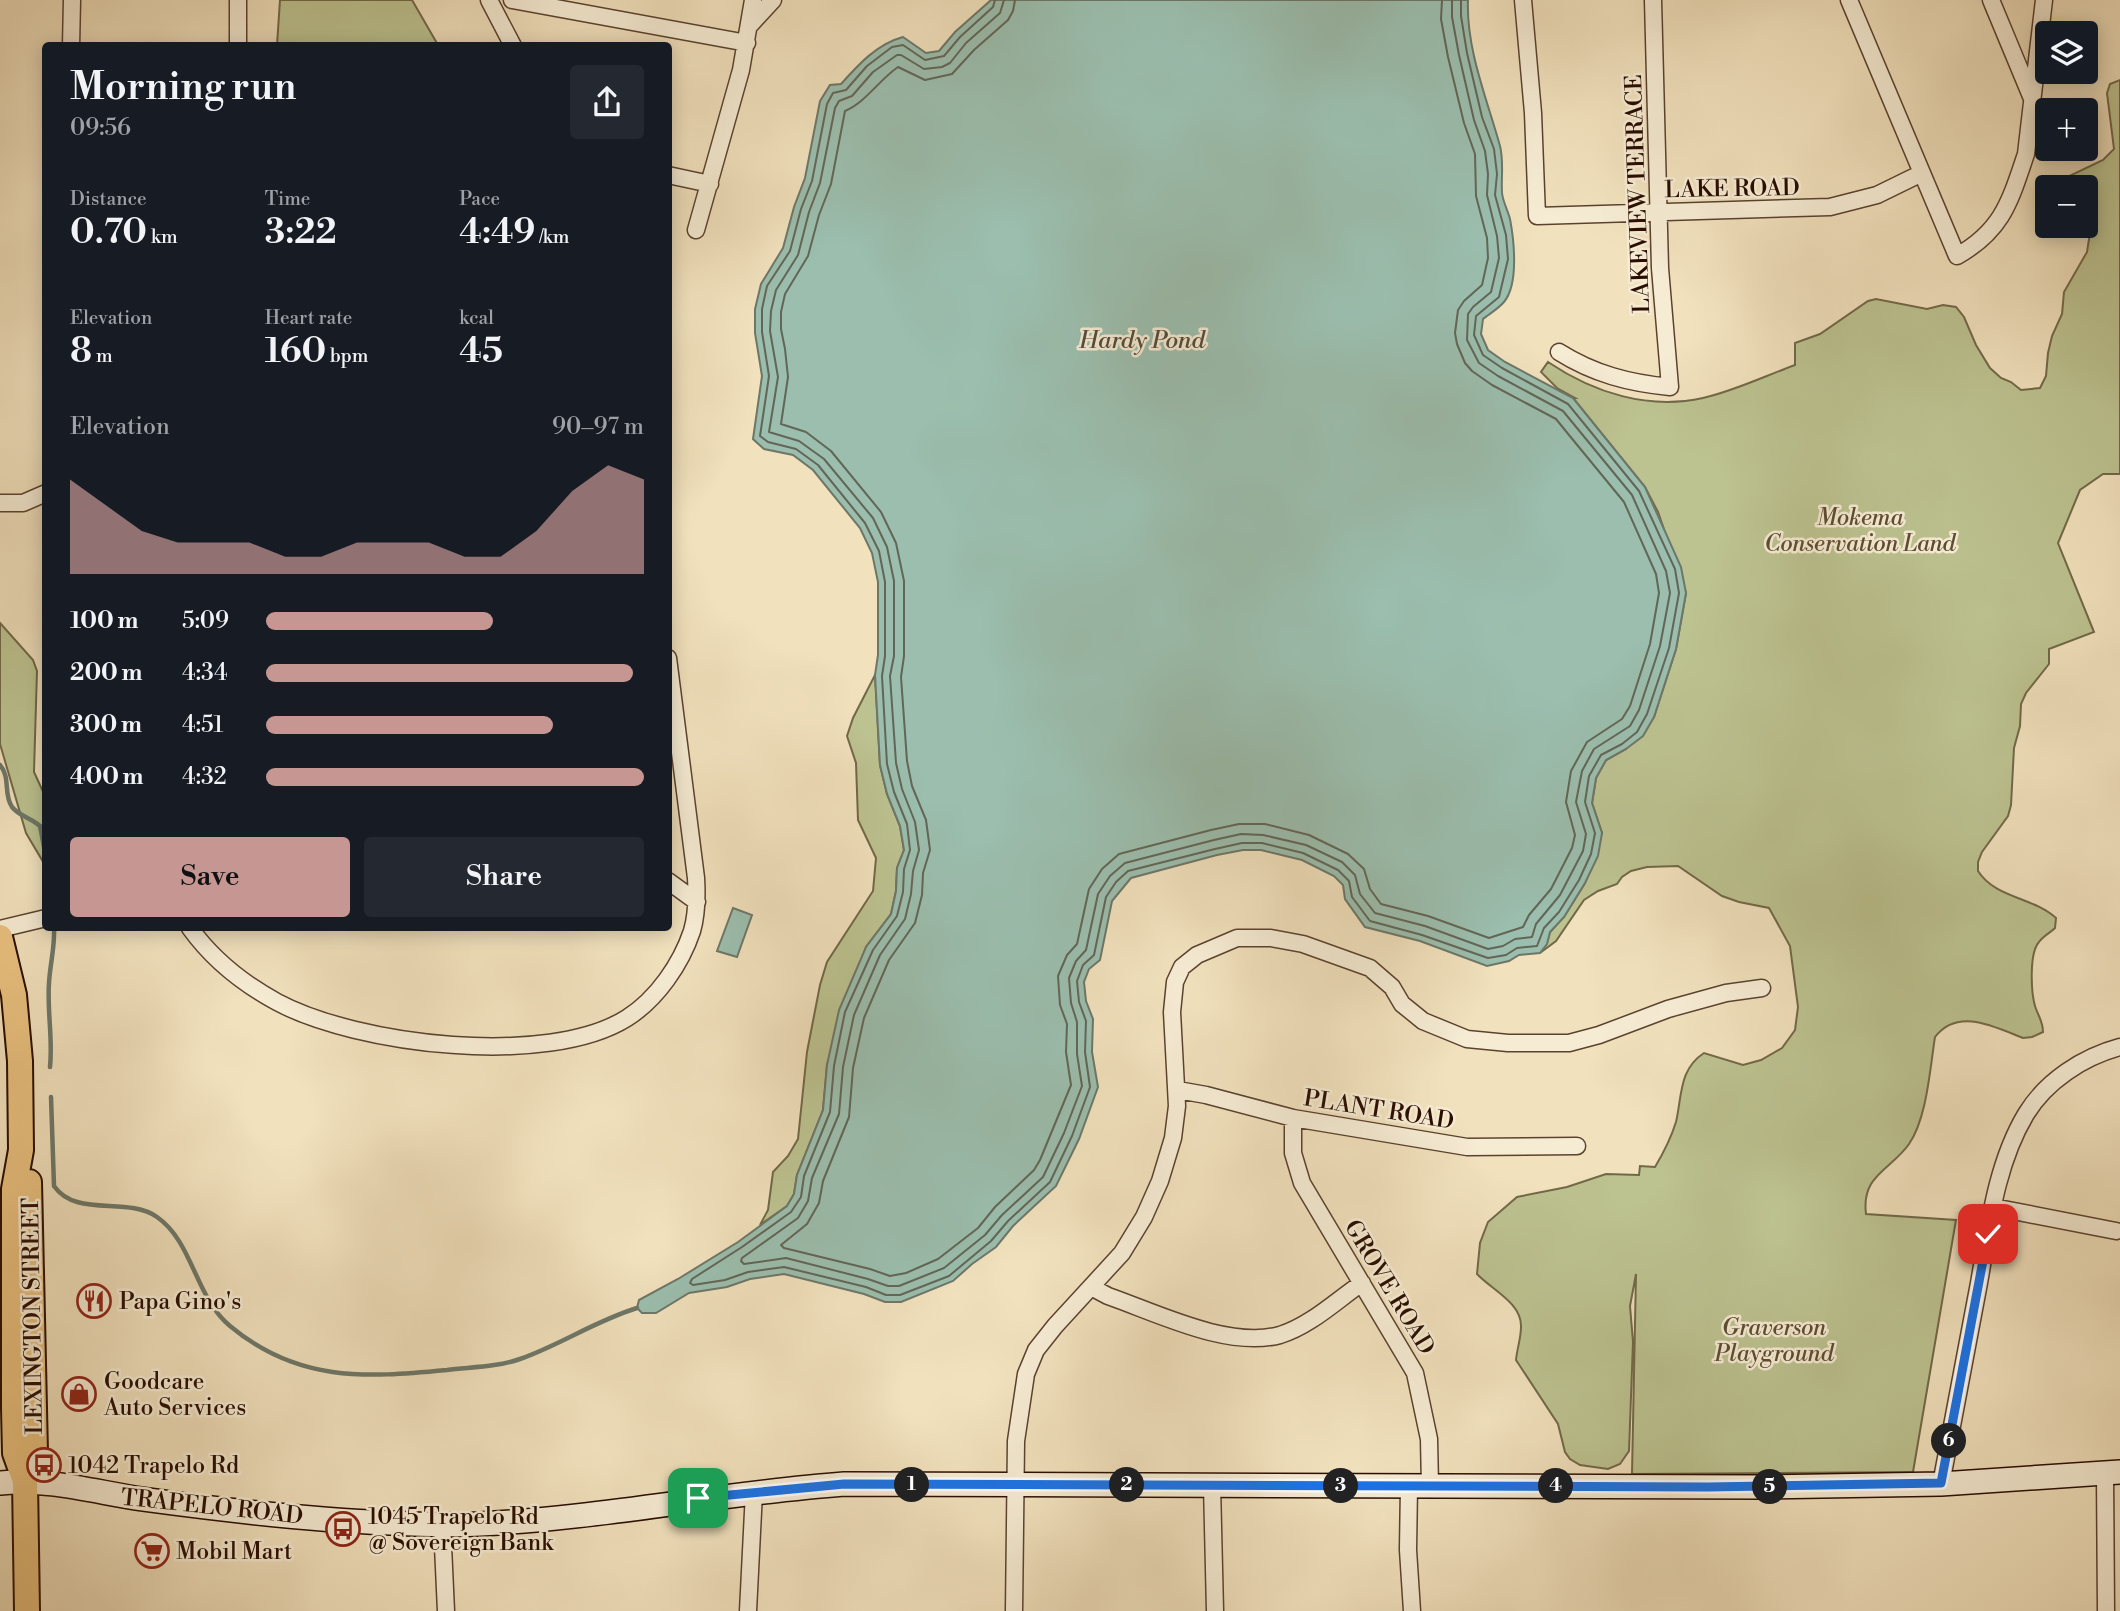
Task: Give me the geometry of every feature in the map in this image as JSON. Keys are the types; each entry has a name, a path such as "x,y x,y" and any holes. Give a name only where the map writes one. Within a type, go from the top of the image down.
{"main road":[{"name":"LEXINGTON STREET","path":"0,937 14,995 18,1030 21,1150 14,1189 13,1408 15,1453 25,1480 27,1611"},
{"name":"LEXINGTON STREET","path":"21,1150 31,1188 35,1453 25,1480"},
{"path":"0,1430 12,1415 13,1408"},
{"name":"TRAPELO ROAD","path":"0,1464 25,1480"},
{"name":"TRAPELO ROAD","path":"0,1483 25,1480 181,1504 388,1523 477,1525 844,1484 1719,1487 1941,1483 2113,1473"}],"street":[{"path":"71,42 72,0"},
{"path":"237,42 238,0"},
{"path":"489,0 511,42"},
{"path":"512,0 747,43"},
{"path":"696,230 747,43 753,0"},
{"path":"750,25 774,0"},
{"name":"LAKE ROAD","path":"1523,0 1533,113 1537,216 1830,207 1877,195 1922,173"},
{"name":"LAKEVIEW TERRACE","path":"1559,352 1605,375 1636,383 1670,387 1663,313 1653,0"},
{"path":"1849,0 1957,256 1975,246 1994,228 2008,204 2026,154 2044,0"},
{"path":"1991,0 2033,103"},
{"path":"672,176 709,184"},
{"path":"0,503 23,503 42,495"},
{"path":"192,931 207,952 235,976 278,1003 313,1018 416,1042 452,1046 509,1046 588,1035 626,1019 654,996 674,968 692,930 697,902 672,689"},
{"path":"672,884 697,902"},
{"path":"0,929 41,919"},
{"path":"1014,1611 1016,1441 1026,1374 1036,1350 1122,1253 1144,1217 1160,1181 1174,1138 1178,1090 1172,1012 1175,982 1182,967 1197,955 1237,938 1271,938 1303,944 1338,954 1370,968 1392,987 1402,1004 1423,1021 1467,1040 1508,1043 1569,1043 1599,1035 1668,1009 1726,993 1762,988"},
{"path":"1941,1483 1993,1207 2007,1152 2027,1112 2050,1087 2086,1059 2120,1047"},
{"name":"PLANT ROAD","path":"1178,1090 1293,1118 1467,1147 1577,1146"},
{"name":"GROVE ROAD","path":"1293,1118 1293,1153 1302,1183 1415,1373 1429,1438 1408,1550 1412,1611"},
{"path":"1993,1207 2116,1231"},
{"path":"1091,1287 1108,1296 1230,1338 1257,1339 1282,1334 1307,1322 1362,1283"},
{"path":"2106,1611 2113,1473"},
{"path":"1212,1485 1215,1611"},
{"path":"748,1611 754,1492"},
{"path":"442,1524 446,1611"}],"green space":[{"path":"280,0 412,0 436,42 277,42"},
{"path":"2120,80 2120,474 2103,474 2080,490 2058,543 2094,632 2049,649 2049,664 2026,693 2021,704 2020,726 2014,748 2008,816 1982,852 1978,862 1978,871 1994,887 2047,911 2056,918 2055,928 2042,938 2036,947 2032,963 2034,1000 2043,1032 2023,1038 1989,1025 1966,1021 1944,1028 1935,1037 1927,1092 1915,1133 1902,1153 1873,1182 1866,1201 1866,1214 1956,1220 1913,1472 1632,1474 1636,1274 1630,1306 1633,1342 1629,1451 1620,1464 1608,1469 1580,1465 1565,1452 1558,1424 1516,1360 1521,1327 1517,1311 1477,1274 1480,1243 1488,1222 1517,1197 1567,1187 1606,1174 1639,1175 1640,1166 1655,1167 1674,1128 1683,1084 1696,1059 1704,1053 1743,1065 1761,1060 1782,1048 1795,1030 1798,1007 1790,946 1769,908 1722,896 1678,866 1647,867 1631,871 1617,884 1598,891 1584,900 1556,941 1540,953 1550,932 1564,917 1585,883 1602,833 1592,803 1596,778 1606,760 1626,749 1654,717 1676,649 1686,593 1658,512 1645,487 1575,398 1557,388 1541,372 1548,362 1603,390 1642,400 1662,402 1703,398 1795,365 1795,343 1820,334 1868,301 1876,299 1927,309 1943,305 1956,307 1964,317 1990,368 2021,390 2040,388 2046,376 2052,336 2062,314 2064,292 2087,252 2089,238 2098,238 2098,175 2071,175 2103,160 2114,149 2107,93 2110,84"},
{"path":"0,623 33,660 37,671 34,772 42,789 42,860 26,833 0,744"},
{"path":"875,675 880,765 887,794 900,826 904,850 897,868 896,891 891,914 866,947 827,1065 823,1110 797,1175 794,1194 787,1206 760,1225 768,1210 773,1172 788,1156 798,1139 807,1052 827,962 873,891 876,858 858,820 856,763 847,736"}],"water":[{"name":"Hardy Pond","path":"991,0 1468,0 1470,37 1478,74 1501,152 1502,193 1510,219 1514,250 1514,273 1509,294 1502,305 1483,319 1481,334 1488,350 1505,362 1573,398 1645,487 1681,567 1686,593 1676,649 1654,717 1643,736 1606,760 1596,778 1592,803 1602,833 1598,856 1585,883 1564,917 1550,932 1547,944 1540,953 1519,955 1509,961 1487,966 1420,941 1365,927 1345,899 1343,885 1334,876 1302,860 1261,850 1217,855 1131,878 1112,901 1100,960 1089,969 1084,982 1086,1001 1093,1019 1092,1052 1098,1087 1079,1139 1056,1186 1013,1226 996,1247 953,1281 901,1302 885,1302 784,1274 689,1293 656,1313 642,1313 637,1308 639,1300 738,1242 787,1206 794,1194 797,1175 823,1110 827,1065 839,1010 866,947 891,914 897,868 904,850 900,826 887,794 880,765 875,675 878,655 878,582 872,553 860,528 813,470 793,455 764,449 753,439 762,376 755,333 755,309 761,284 783,248 805,178 820,101 830,85 841,84 877,50 903,37 926,53 939,51 955,32"},
{"path":"733,908 752,915 737,957 717,951"}],"waterway":[{"path":"0,765 5,775 9,802 18,813 40,826 42,836"},
{"path":"50,1067 49,993 54,931"},
{"path":"51,1097 54,1186 64,1196 75,1201 131,1208 157,1217 179,1240 218,1314 255,1344 280,1358 306,1367 360,1374 417,1373 493,1365 535,1353 637,1308"}],"place":[{"name":"Papa Gino's","path":"94,1301"},
{"name":"Goodcare Auto Services","path":"79,1394"},
{"name":"1042 Trapelo Rd","path":"44,1465"},
{"name":"1045 Trapelo Rd @ Sovereign Bank","path":"343,1529"},
{"name":"Mobil Mart","path":"152,1551"}],"route":[{"path":"698,1498 844,1484 1708,1487 1941,1483 1988,1234"}],"park label":[{"name":"Mokema Conservation Land","path":"1860,530"},
{"name":"Graverson Playground","path":"1774,1340"}]}
